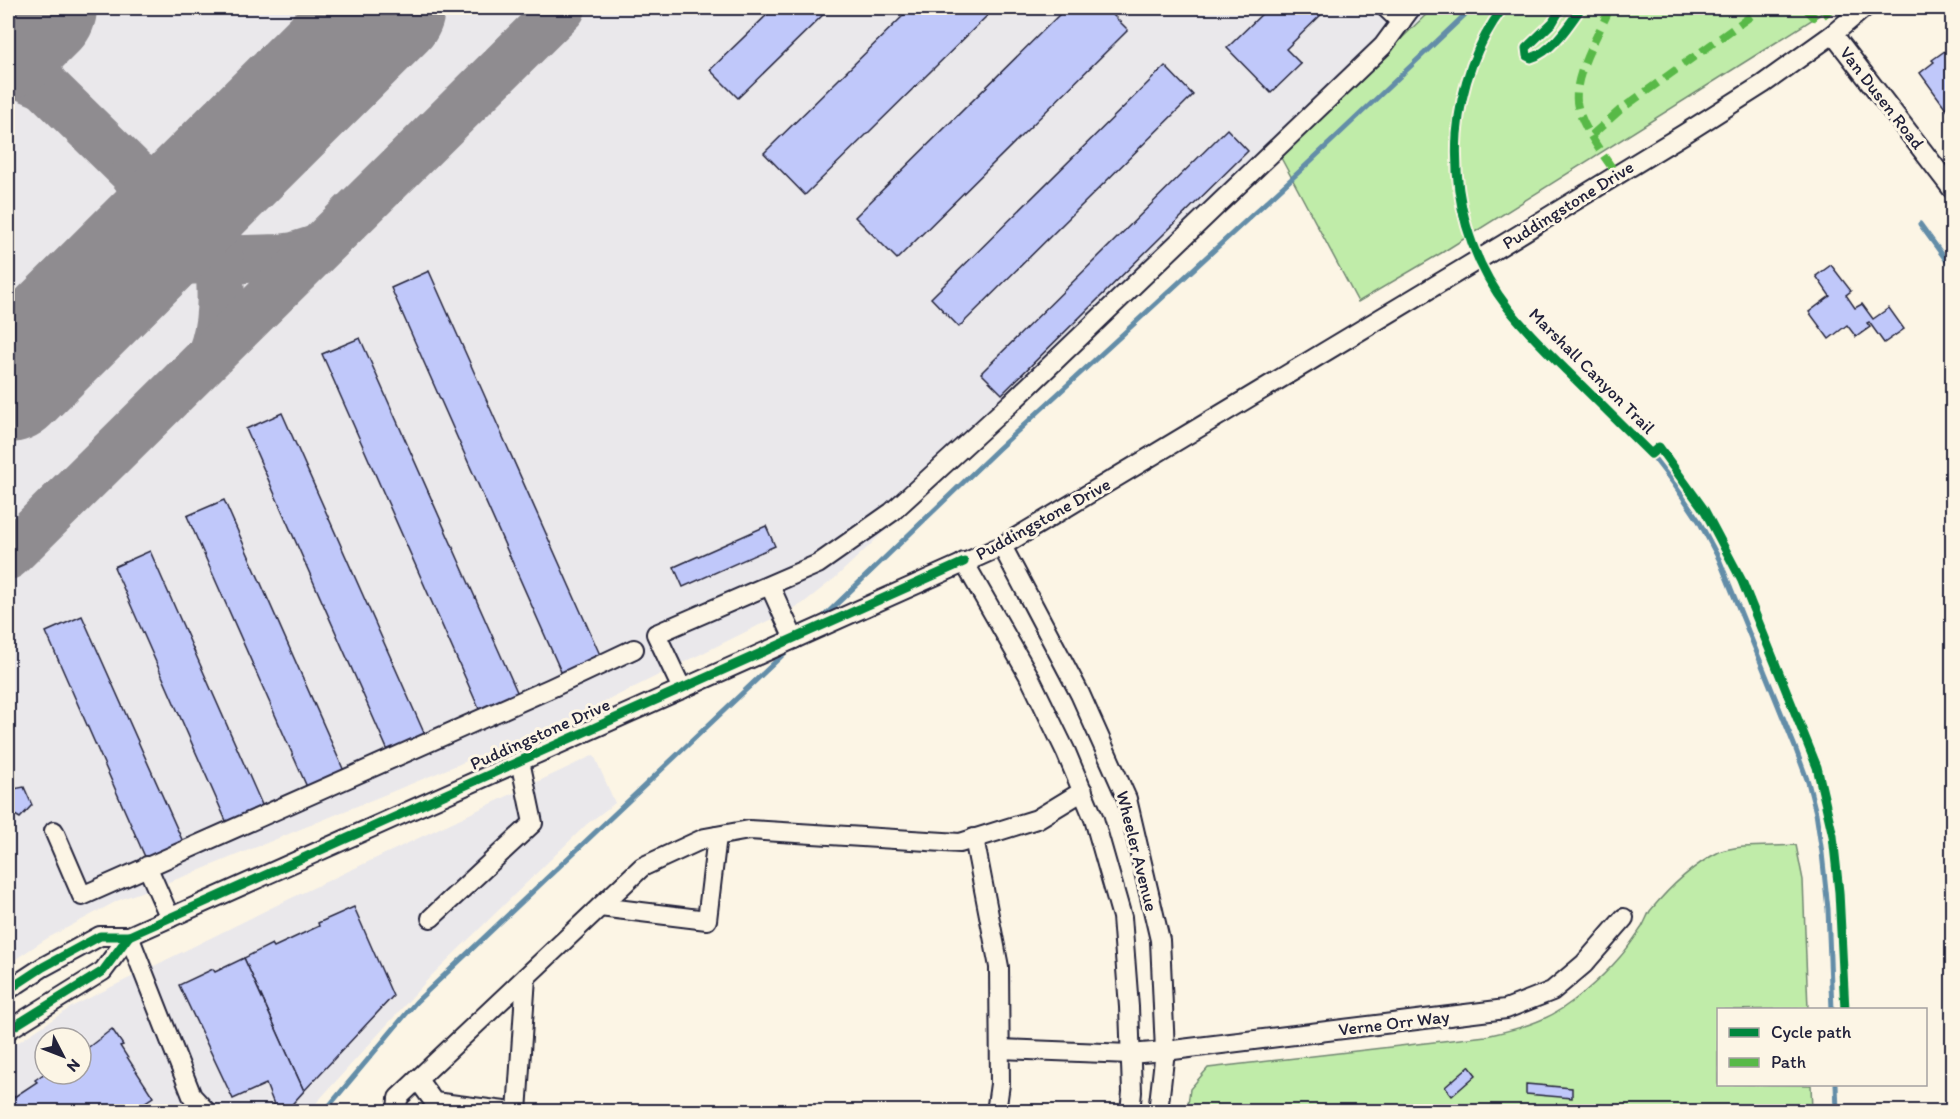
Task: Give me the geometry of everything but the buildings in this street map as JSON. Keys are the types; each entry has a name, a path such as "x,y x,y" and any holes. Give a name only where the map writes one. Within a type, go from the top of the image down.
{"street":[{"path":"682,688 656,634 818,564 892,512 1011,403 1383,46 1406,15 1386,8"},
{"name":"Puddingstone Drive","path":"8,990 100,936 129,936 1002,546 1486,255 1753,90 1833,34 1864,8"},
{"name":"Van Dusen Road","path":"1833,34 1953,189"},
{"name":"Wheeler Avenue","path":"1002,546 1080,694 1127,799 1160,940 1165,1051 1158,1112"},
{"name":"Wheeler Avenue","path":"964,562 1029,676 1066,752 1094,819 1122,917 1129,1007 1132,1092 1130,1112"},
{"path":"770,585 794,639"},
{"path":"54,831 82,896 634,649"},
{"path":"431,918 533,823 520,761"},
{"path":"397,1112 398,1098 642,867 705,838 749,830 960,843 1037,819 1083,791"},
{"path":"600,907 708,920 717,836"},
{"path":"974,838 999,967 1000,1084 996,1112"},
{"path":"147,866 170,918"},
{"name":"Verne Orr Way","path":"999,1049 1130,1054 1506,1009 1552,991 1584,964 1624,918"},
{"path":"129,936 192,1096 207,1112"},
{"name":"Puddingstone Drive","path":"8,1030 103,970 129,936"},
{"path":"517,1112 526,977"},
{"path":"418,1080 434,1102 512,1112"}],"shaded area":[{"path":"8,8 1433,8 1164,268 835,578 802,604 572,718 188,875 119,900 46,939 8,964"},
{"path":"594,755 615,803 587,824 432,975 309,1111 8,1112 8,1049 33,1032 33,1086 93,1086 93,1026 43,1026 73,1006 281,903"}],"green space":[{"path":"1433,8 1827,8 1818,16 1443,252 1358,302 1280,156"},
{"path":"1796,845 1803,880 1808,1008 1717,1008 1717,1086 1811,1086 1812,1111 1187,1112 1190,1089 1208,1068 1486,1036 1543,1019 1585,992 1604,974 1629,946 1650,911 1682,878 1719,852 1746,847"}],"waterway":[{"path":"819,621 998,449 1300,171 1472,8"},
{"path":"1920,224 1952,268"},
{"path":"1651,454 1699,521 1719,559 1808,782 1816,813 1828,909 1832,1008"},
{"path":"324,1112 416,1002 790,648"},
{"path":"1836,1086 1837,1112"}],"taxiway":[{"path":"8,70 44,85 32,55 32,38 44,8"},
{"path":"8,556 562,8"},
{"path":"43,84 135,174"},
{"path":"211,354 218,331 220,306 219,207 223,183 231,160"},
{"path":"114,277 139,240 147,218 143,191 135,174 159,186 179,188 222,170"},
{"path":"120,271 141,262 279,258 316,249"}],"runway":[{"path":"8,37 37,8"},
{"path":"8,383 385,8"}],"marked path":[{"path":"1610,8 1583,66 1579,79 1577,102 1588,130 1617,175"},
{"path":"1592,135 1620,110 1762,8"},
{"path":"1805,8 1814,17 1820,18 1832,8"}],"cycle path":[{"name":"Marshall Canyon Trail","path":"1503,8 1477,52 1466,83 1459,117 1456,157 1466,225 1483,268 1494,289 1508,308 1529,333 1651,454 1659,447 1705,511 1742,581 1817,767 1833,836 1839,892 1845,1008"},
{"path":"1561,8 1553,22 1526,48 1527,56 1531,58 1539,55 1553,44 1581,8"},
{"path":"8,990 43,967 100,936 129,936 964,562"},
{"path":"8,1030 103,971 129,936"}]}
